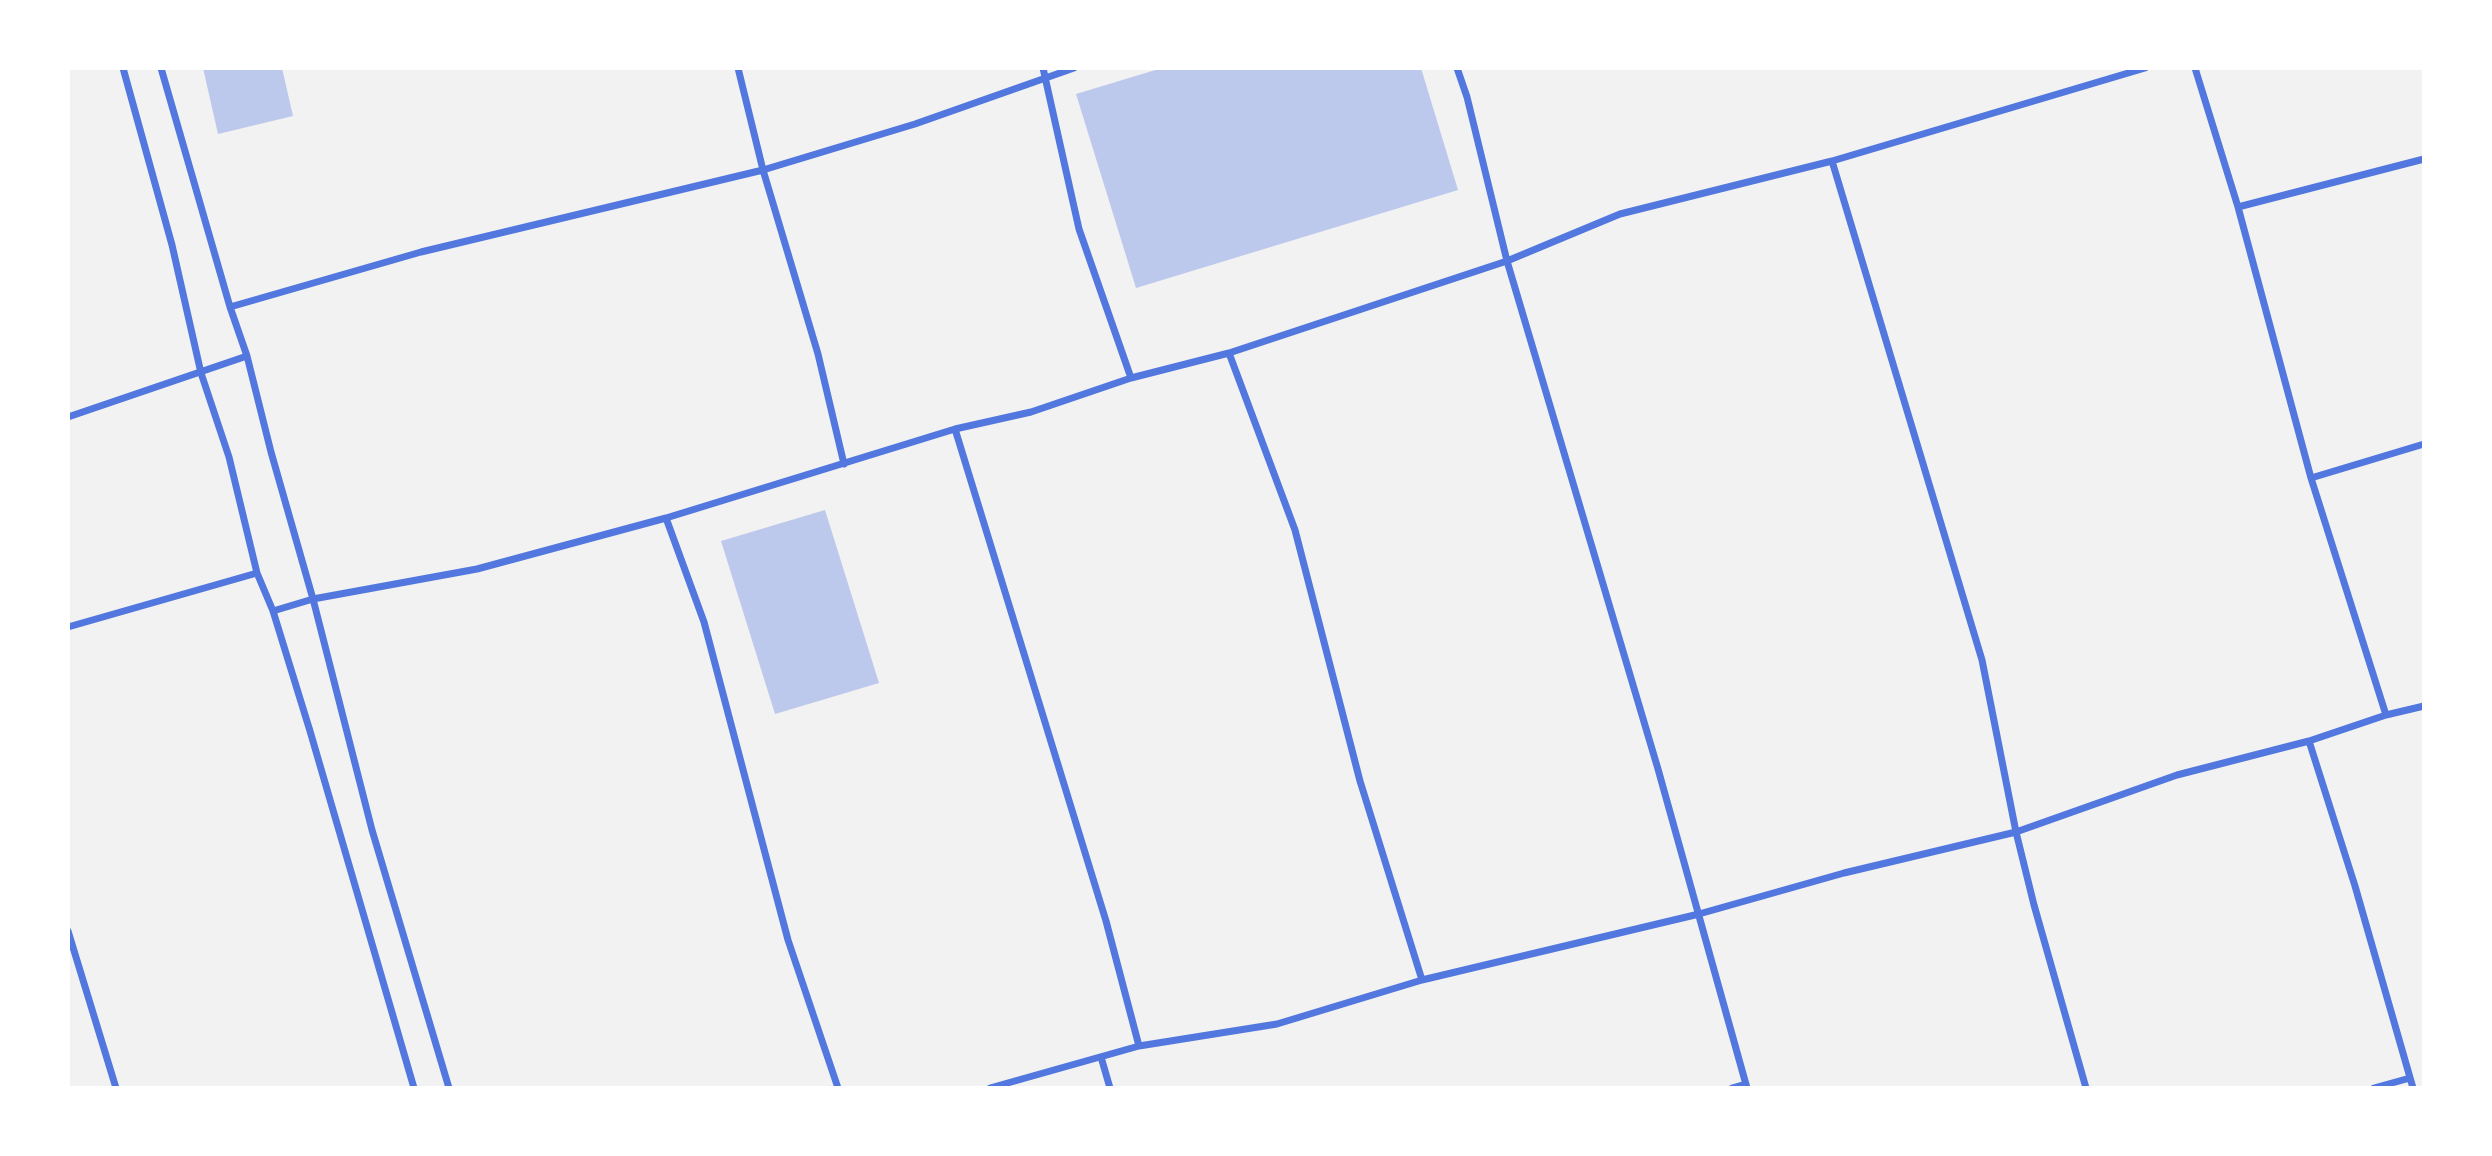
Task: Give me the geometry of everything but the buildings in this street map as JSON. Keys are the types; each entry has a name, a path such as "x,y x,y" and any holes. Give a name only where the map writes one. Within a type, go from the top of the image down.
{"street":[{"path":"123,68 172,245 201,373 229,457 257,573 273,611 414,1088"},
{"path":"161,68 230,307 247,356 271,452 313,598 372,830 449,1088"},
{"path":"738,68 763,170 818,354 844,464"},
{"path":"230,307 421,252 763,170 915,124 1045,72 1074,68"},
{"path":"1457,68 1467,97 1507,261 1658,769 1747,1086 1732,1088"},
{"path":"273,611 313,598 477,569 666,518 955,429 1031,412 1131,378 1229,353 1507,261 1620,215 1832,161 2145,68"},
{"path":"2194,68 2238,207 2311,478 2386,715"},
{"path":"1045,72 1079,229 1131,378"},
{"path":"2238,207 2424,159"},
{"path":"1832,161 1982,660 2016,832 2086,1088"},
{"path":"1229,353 1295,530 1360,781 1422,980"},
{"path":"68,417 247,356"},
{"path":"955,429 1106,921 1139,1046"},
{"path":"2311,478 2424,444"},
{"path":"666,518 704,622 788,940 838,1088"},
{"path":"68,627 257,573"},
{"path":"990,1088 1139,1046 1277,1024 1422,980 1699,914 1844,873 2016,832 2177,775 2309,741 2386,715 2424,706"},
{"path":"2309,741 2355,886 2413,1088"},
{"path":"68,931 116,1088"},
{"path":"1101,1057 1110,1088"},
{"path":"2374,1088 2410,1078"}]}
